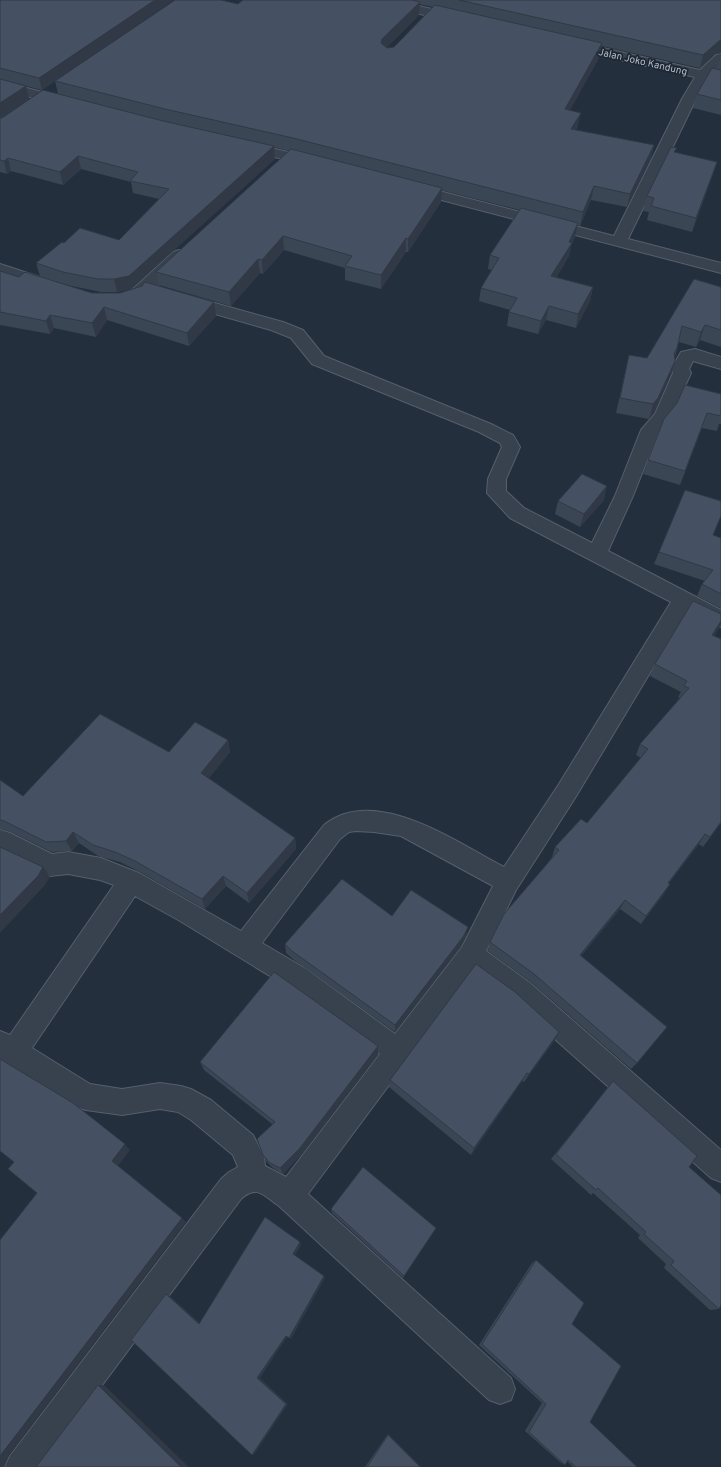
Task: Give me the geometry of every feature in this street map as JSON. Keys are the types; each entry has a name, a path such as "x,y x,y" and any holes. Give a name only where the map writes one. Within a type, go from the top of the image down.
{"street":[{"path":"378,0 469,21"},
{"path":"420,23 431,12"},
{"name":"Jalan Joko Kandung","path":"560,42 721,79"},
{"path":"619,242 668,141 703,75 721,58"},
{"path":"0,85 81,106"},
{"path":"31,105 56,88"},
{"path":"234,144 327,166"},
{"path":"276,166 288,156"},
{"path":"396,184 721,268"},
{"path":"159,292 188,247"},
{"path":"0,269 66,290"},
{"path":"110,301 123,300 138,294 159,292 276,326 297,334 305,342 309,351 318,360 485,428 507,439 511,447 497,479 496,493 517,513 721,619"},
{"path":"596,554 624,496 650,430 662,417 682,373 680,369 687,356 695,355 721,363"},
{"path":"289,1196 471,955 508,882 567,791 684,599"},
{"path":"244,947 332,832 343,823 366,821 388,822 406,827 508,882"},
{"path":"0,841 2,840 50,865 68,863 101,869 131,881 189,913 297,978 397,1051"},
{"path":"131,881 6,1048 86,1097 122,1102 160,1096 181,1099 201,1110 243,1145 250,1157 252,1170 249,1176"},
{"path":"471,955 521,992 721,1168"},
{"path":"21,1467 231,1189 238,1181 249,1176 263,1178 289,1196 500,1389"}],"building":[{"path":"0,0 155,0 39,78 0,68"},
{"path":"175,0 221,0 238,4 243,0 412,0 420,2 382,39 381,43 387,48 394,47 435,5 602,43 565,109 581,113 571,129 654,145 630,194 594,186 583,212 293,138 165,109 55,81"},
{"path":"459,0 721,0 721,40 703,55"},
{"path":"712,68 721,70 721,100 697,94"},
{"path":"0,79 26,86 0,103"},
{"path":"43,90 163,121 274,146 129,276 114,279 98,279 63,272 36,263 62,242 64,243 80,228 119,240 169,189 130,181 138,172 78,156 60,172 8,158 4,161 0,160 0,118"},
{"path":"671,147 677,148 674,152 717,162 696,218 651,206 654,198 647,196"},
{"path":"291,149 442,188 408,239 406,238 381,275 345,266 352,256 283,236 262,260 258,259 229,292 156,272"},
{"path":"521,208 578,223 569,242 572,243 551,276 593,287 578,314 549,306 541,321 509,312 517,298 481,288 499,258 490,255"},
{"path":"0,271 19,277 25,272 92,293 120,293 142,286 145,282 214,302 187,333 104,307 92,323 50,315 46,321 0,312"},
{"path":"694,279 721,287 721,330 705,325 701,332 682,326 677,348 674,353 675,361 658,398 653,404 620,398 629,355 647,358"},
{"path":"685,385 721,394 721,416 707,413 685,471 648,460 664,419 677,403"},
{"path":"582,474 607,486 584,514 558,501"},
{"path":"685,490 721,501 721,516 713,535 721,538 721,594 702,584 713,570 659,552"},
{"path":"693,601 721,614 721,621 712,635 721,639 721,822 710,837 705,834 668,883 670,884 646,916 625,900 580,955 667,1027 637,1063 534,974 490,942 504,914 559,850 555,847 581,819 587,823 648,749 640,744 689,688 684,686 687,681 655,664"},
{"path":"100,714 169,752 195,722 228,740 201,773 295,838 247,893 223,876 202,899 135,861 115,852 93,845 73,832 66,841 46,842 0,820 0,780 23,796"},
{"path":"0,847 43,867 38,876 0,915"},
{"path":"342,879 392,916 411,890 468,927 463,937 395,1025 292,951 285,944"},
{"path":"476,964 515,992 559,1032 529,1074 527,1073 474,1148 390,1080"},
{"path":"274,972 378,1046 300,1148 280,1168 270,1163 263,1155 257,1139 275,1122 200,1062"},
{"path":"0,1059 73,1103 125,1144 112,1161 182,1218 0,1456 0,1240 37,1193 8,1169 14,1162 0,1151"},
{"path":"613,1081 697,1156 689,1167 721,1195 721,1305 719,1309 671,1265 674,1261 644,1234 646,1232 598,1188 596,1190 556,1154"},
{"path":"363,1167 436,1228 404,1276 331,1209"},
{"path":"265,1217 300,1242 293,1254 324,1276 289,1338 286,1336 257,1378 286,1404 252,1455 131,1340 166,1294 199,1324"},
{"path":"536,1260 584,1303 572,1324 621,1366 590,1422 637,1467 576,1467 568,1460 565,1465 529,1432 546,1404 482,1344"},
{"path":"98,1385 181,1467 36,1467"},
{"path":"388,1435 420,1467 367,1467"}]}
